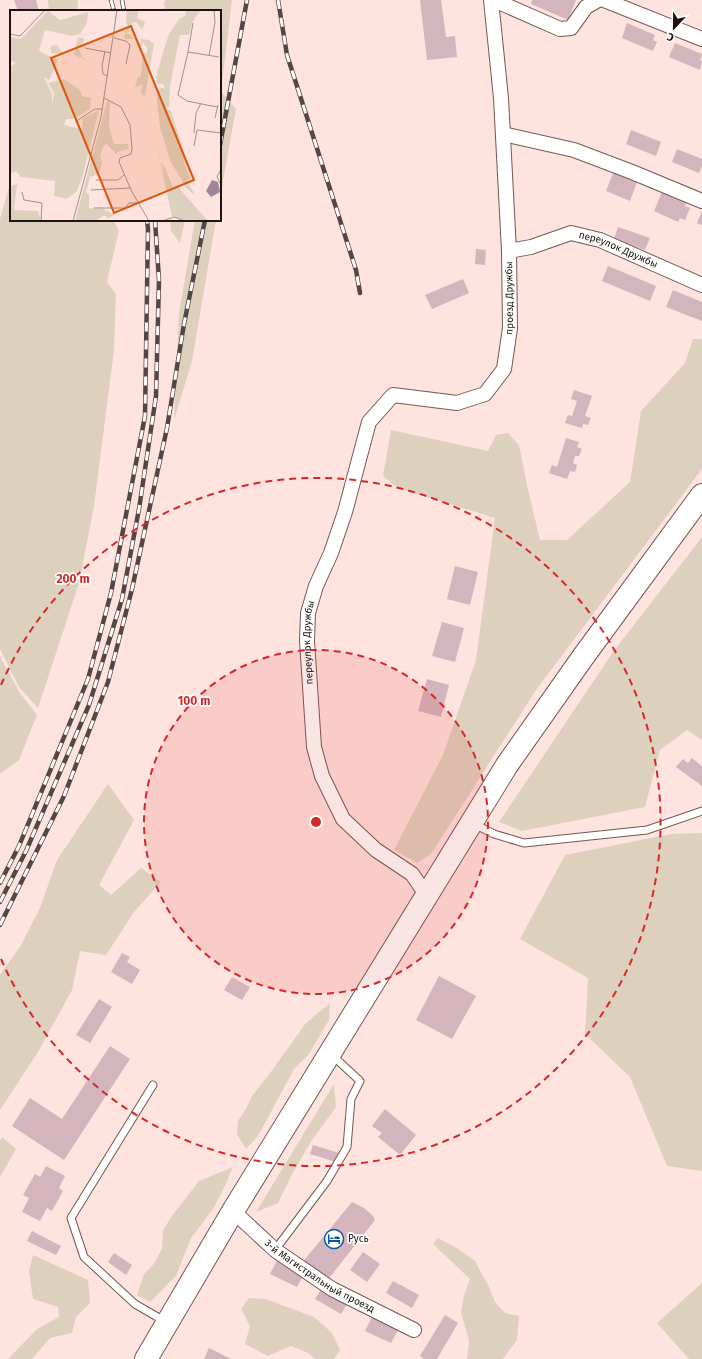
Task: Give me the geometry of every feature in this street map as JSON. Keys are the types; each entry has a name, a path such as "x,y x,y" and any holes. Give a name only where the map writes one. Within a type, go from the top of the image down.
{"main road":[{"path":"150,1356 167,1323 233,1211 507,766 583,656 702,495"}],"street":[{"path":"492,0 560,29 571,28 586,7 598,0"},
{"name":"проезд Дружбы","path":"424,400 457,403 485,394 504,369 510,328 509,251 501,98 492,0"},
{"path":"604,0 702,39"},
{"path":"503,134 574,150 702,201"},
{"name":"переулок Дружбы","path":"509,251 531,247 571,233 600,240 702,285"},
{"name":"переулок Дружбы","path":"424,400 393,395 369,422 345,512 331,553 316,586 308,613 307,641 314,747 322,776 343,819 376,850 412,874 427,896"},
{"name":"3-й Магистральный проезд","path":"233,1211 275,1250 332,1289 414,1330"}],"lane":[{"path":"472,822 494,834 524,843 647,830 702,811"},
{"path":"275,1250 327,1181 347,1148 351,1099 360,1081 330,1053"},
{"path":"152,1085 71,1218 84,1257 135,1304 167,1323"}],"shaded area":[{"path":"48,0 78,0 77,10 49,10"},
{"path":"166,0 232,0 222,83 221,10 165,10 164,2"},
{"path":"221,92 236,109 221,192"},
{"path":"10,184 10,221 114,221 119,230 107,282 116,294 114,350 94,506 79,583 38,708 19,687 0,649 0,219"},
{"path":"170,221 185,221 180,243 171,231"},
{"path":"195,221 216,221 192,361 174,420 179,313"},
{"path":"693,339 702,339 702,469 536,690 431,854 417,863 394,850 443,755 476,660 495,518 398,488 383,476 391,430 488,451 496,435 508,433 519,445 540,540 567,540 630,482 641,411 685,363"},
{"path":"702,537 702,740 687,730 660,750 645,807 522,831 499,822 613,652"},
{"path":"0,657 20,693 37,715 19,760 0,774"},
{"path":"108,784 134,820 99,885 111,895 141,868 161,882 134,912 106,955 80,951 72,990 38,1052 0,1110 0,975 21,945 40,908 57,860"},
{"path":"702,833 702,1171 667,1166 630,1077 585,1034 588,978 520,939 565,855 671,834"},
{"path":"330,1003 329,1020 309,1054 294,1069 258,1136 246,1149 237,1134 238,1121 252,1096 306,1023"},
{"path":"334,1084 336,1107 312,1140 292,1174 278,1203 256,1212"},
{"path":"2,1137 16,1149 0,1177 0,1141"},
{"path":"233,1167 213,1209 191,1238 176,1276 150,1302 137,1295 144,1274 153,1265 162,1249 163,1230 172,1216 199,1181"},
{"path":"438,1238 457,1248 475,1261 495,1302 505,1313 519,1316 517,1340 503,1359 467,1359 469,1341 461,1312 464,1295 470,1279 433,1244"},
{"path":"33,1255 88,1280 90,1303 76,1317 72,1333 50,1338 32,1359 8,1359 37,1329 59,1317 58,1307 33,1299 29,1271"},
{"path":"702,1283 702,1359 689,1359 657,1323"},
{"path":"249,1298 266,1299 314,1317 332,1333 340,1350 334,1359 315,1359 308,1353 291,1346 268,1356 245,1344 250,1326 241,1309"}],"building":[{"path":"14,0 36,0 39,10 18,10"},
{"path":"420,0 441,0 446,37 455,36 457,57 427,60"},
{"path":"532,0 576,0 568,20 531,4"},
{"path":"627,23 655,35 653,40 657,42 653,51 622,38"},
{"path":"675,43 702,54 700,60 702,61 700,70 669,57"},
{"path":"631,130 661,142 656,156 626,144"},
{"path":"677,149 702,159 702,166 699,173 672,162"},
{"path":"613,173 637,182 630,201 606,191"},
{"path":"662,192 686,202 685,206 690,208 685,220 680,218 678,222 654,211"},
{"path":"702,211 702,225 697,223"},
{"path":"618,227 650,238 645,250 614,239"},
{"path":"476,249 486,250 485,265 475,264"},
{"path":"608,266 656,286 650,301 602,281"},
{"path":"463,279 469,293 432,309 425,295"},
{"path":"673,290 702,302 702,321 666,307"},
{"path":"574,390 592,396 585,416 591,418 588,425 583,424 582,428 565,423 568,415 572,416 577,401 571,399"},
{"path":"566,438 579,442 577,447 582,449 579,456 575,456 573,463 577,465 575,472 570,471 567,479 549,473 552,465 557,467"},
{"path":"455,566 478,572 470,605 447,599"},
{"path":"442,622 464,628 455,662 432,656"},
{"path":"427,679 449,685 441,717 418,711"},
{"path":"692,758 702,766 702,786 676,767 683,759 688,763"},
{"path":"122,953 130,957 127,962 140,970 132,984 111,972"},
{"path":"439,976 476,996 452,1039 416,1020"},
{"path":"232,977 250,987 242,1000 224,990"},
{"path":"99,999 112,1007 90,1043 76,1035"},
{"path":"110,1046 130,1059 64,1160 12,1126 30,1098 62,1119"},
{"path":"385,1109 416,1135 400,1155 378,1137 382,1133 372,1126"},
{"path":"313,1145 339,1153 336,1162 310,1154"},
{"path":"46,1166 65,1176 59,1188 63,1191 52,1211 47,1208 40,1221 22,1212 29,1198 23,1195 35,1174 40,1177"},
{"path":"352,1202 364,1208 373,1216 375,1220 326,1282 301,1264"},
{"path":"32,1231 61,1246 56,1255 27,1241"},
{"path":"363,1252 380,1264 367,1282 350,1270"},
{"path":"114,1253 132,1265 126,1275 108,1262"},
{"path":"277,1260 304,1274 297,1287 270,1274"},
{"path":"393,1281 419,1295 412,1308 386,1293"},
{"path":"322,1288 348,1303 341,1314 315,1299"},
{"path":"445,1315 458,1323 437,1359 424,1359 420,1356"},
{"path":"372,1317 398,1330 391,1343 365,1331"},
{"path":"209,1348 231,1359 204,1359"}],"railway":[{"path":"111,0 114,10"},
{"path":"122,0 124,10"},
{"path":"221,140 247,0"},
{"path":"278,0 287,55 356,270 360,293"},
{"path":"0,883 19,846 88,679 111,593 145,416 147,221"},
{"path":"0,902 26,851 89,705 122,599 139,509 156,396 159,280 155,221"},
{"path":"0,925 64,796 108,682 132,589 167,428 184,324 205,221"}],"place":[{"name":"Русь","path":"334,1239"}]}
